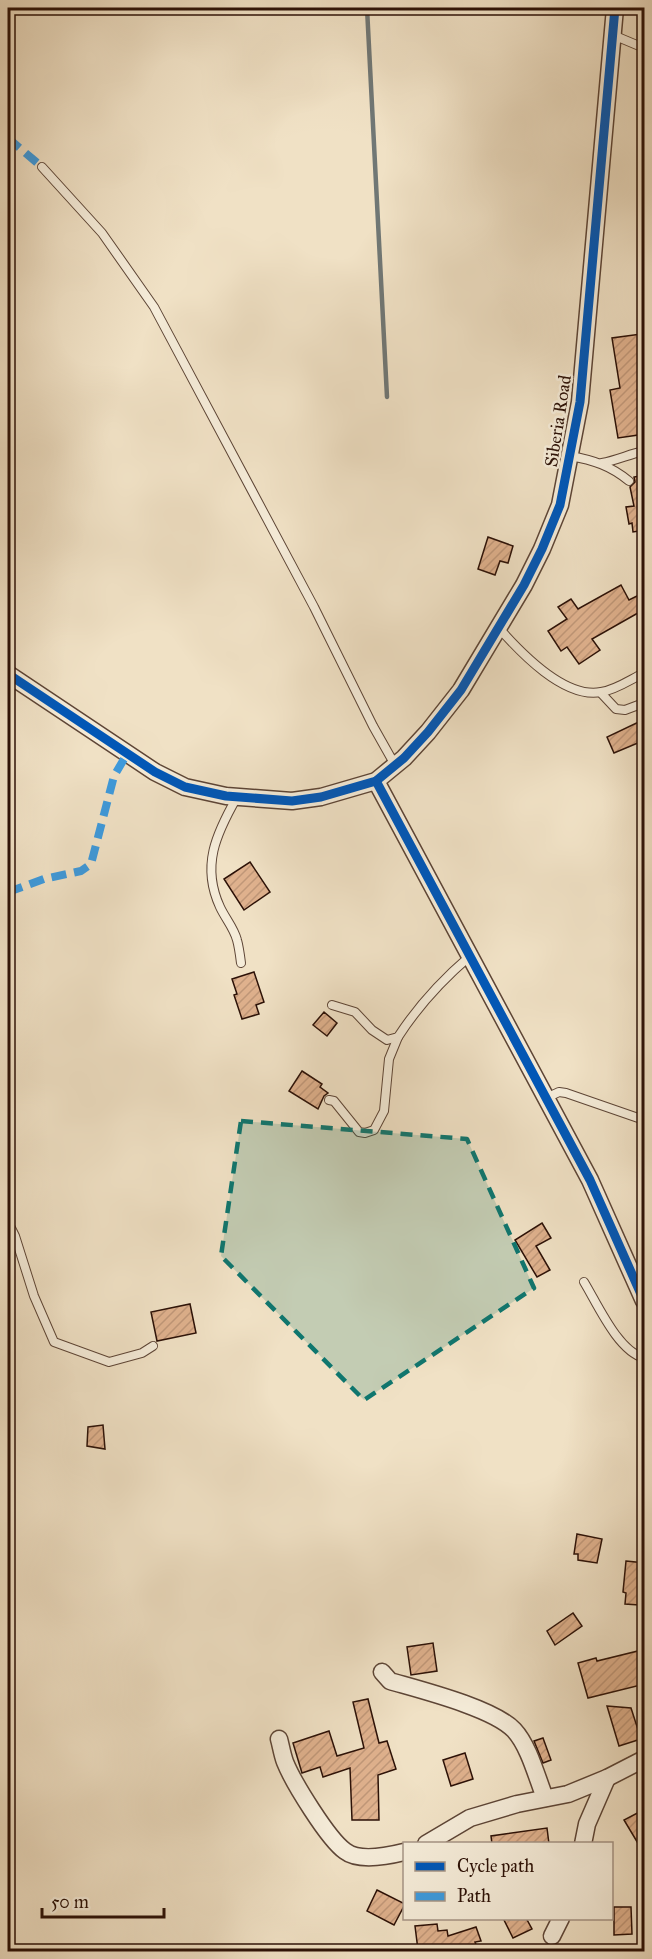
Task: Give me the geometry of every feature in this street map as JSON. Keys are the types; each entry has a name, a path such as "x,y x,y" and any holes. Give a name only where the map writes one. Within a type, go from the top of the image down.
{"street":[{"name":"Siberia Road","path":"376,780 395,765 428,732 448,707 524,585 560,505 580,402 615,8"},
{"path":"8,674 155,772 185,788 237,798 292,801 321,797 376,780 590,1180 645,1301"},
{"path":"382,1672 390,1681 484,1711 501,1719 518,1735 545,1798"},
{"path":"279,1739 285,1762 297,1784 330,1836 345,1852 359,1856 403,1852"},
{"path":"429,1842 470,1818 568,1794 645,1759"},
{"path":"583,1842 587,1824 607,1778"},
{"path":"552,1936 560,1920"}],"lane":[{"path":"613,35 645,48"},
{"path":"42,167 102,233 154,307 314,607 395,765"},
{"path":"600,463 645,451"},
{"path":"570,456 600,463 619,473 628,481"},
{"path":"498,626 513,644 562,685 601,693 616,709 625,710 641,704"},
{"path":"601,693 645,673"},
{"path":"237,798 224,819 213,851 210,870 220,907 237,938 241,963"},
{"path":"329,1100 334,1101 359,1132 374,1130 384,1111 389,1059 398,1037 420,1006 447,976 470,956"},
{"path":"332,1005 355,1012 372,1030 387,1040 398,1037"},
{"path":"546,1098 559,1092 566,1093 645,1120"},
{"path":"8,1222 15,1236 34,1296 54,1342 110,1362 142,1353 153,1346"},
{"path":"584,1282 621,1341 634,1355 645,1358"}],"highlighted area":[{"path":"241,1121 467,1139 534,1288 364,1400 221,1256"}],"building":[{"path":"641,334 645,353 645,434 618,438 610,390 620,388 612,338"},
{"path":"645,475 645,530 633,532 626,507 634,506 630,487 635,482 634,477"},
{"path":"488,537 513,546 508,563 500,561 495,575 478,569"},
{"path":"621,585 629,600 645,592 645,609 592,639 600,650 579,664 567,647 561,651 548,631 567,619 558,607 571,599 578,609"},
{"path":"645,719 645,740 614,753 607,737"},
{"path":"250,862 270,892 244,910 224,879"},
{"path":"254,972 264,1002 256,1005 259,1014 242,1019 234,995 237,994 232,979"},
{"path":"324,1012 337,1023 327,1036 313,1025"},
{"path":"302,1071 322,1084 320,1087 328,1093 324,1096 318,1109 289,1091"},
{"path":"542,1223 551,1238 536,1246 550,1270 537,1277 515,1240"},
{"path":"190,1304 196,1333 157,1341 151,1312"},
{"path":"103,1425 105,1449 87,1446 88,1427"},
{"path":"577,1534 602,1539 597,1563 578,1560 578,1554 574,1554"},
{"path":"626,1561 645,1563 645,1596 641,1595 639,1605 625,1604 626,1593 623,1592"},
{"path":"573,1613 582,1626 555,1645 547,1631"},
{"path":"433,1643 437,1671 411,1675 407,1647"},
{"path":"642,1650 645,1659 645,1684 588,1698 578,1663 596,1658 597,1661"},
{"path":"368,1699 379,1743 387,1741 396,1769 378,1775 379,1820 352,1820 350,1768 323,1777 320,1767 302,1773 293,1743 329,1731 337,1756 364,1748 353,1702"},
{"path":"607,1706 631,1708 641,1739 619,1746"},
{"path":"543,1738 551,1760 543,1763 534,1741"},
{"path":"465,1753 473,1779 451,1786 443,1760"},
{"path":"645,1809 645,1855 624,1820"},
{"path":"547,1828 549,1842 492,1842 491,1836"},
{"path":"377,1890 403,1903 403,1908 394,1925 367,1911"},
{"path":"614,1907 631,1907 632,1934 614,1935"},
{"path":"504,1920 527,1920 532,1929 513,1938"},
{"path":"437,1924 438,1931 447,1930 448,1936 476,1927 481,1941 475,1942 479,1952 418,1950 415,1926"}],"waterway":[{"path":"367,8 387,397"}],"marked path":[{"path":"8,138 42,167"},
{"path":"8,892 44,879 81,871 91,864 114,776 127,754"}],"cycle path":[{"path":"8,674 155,772 185,787 226,796 292,801 321,797 376,781 404,758 428,732 461,690 524,585 560,505 580,402 615,8"},
{"path":"376,781 590,1180 644,1301"}]}
